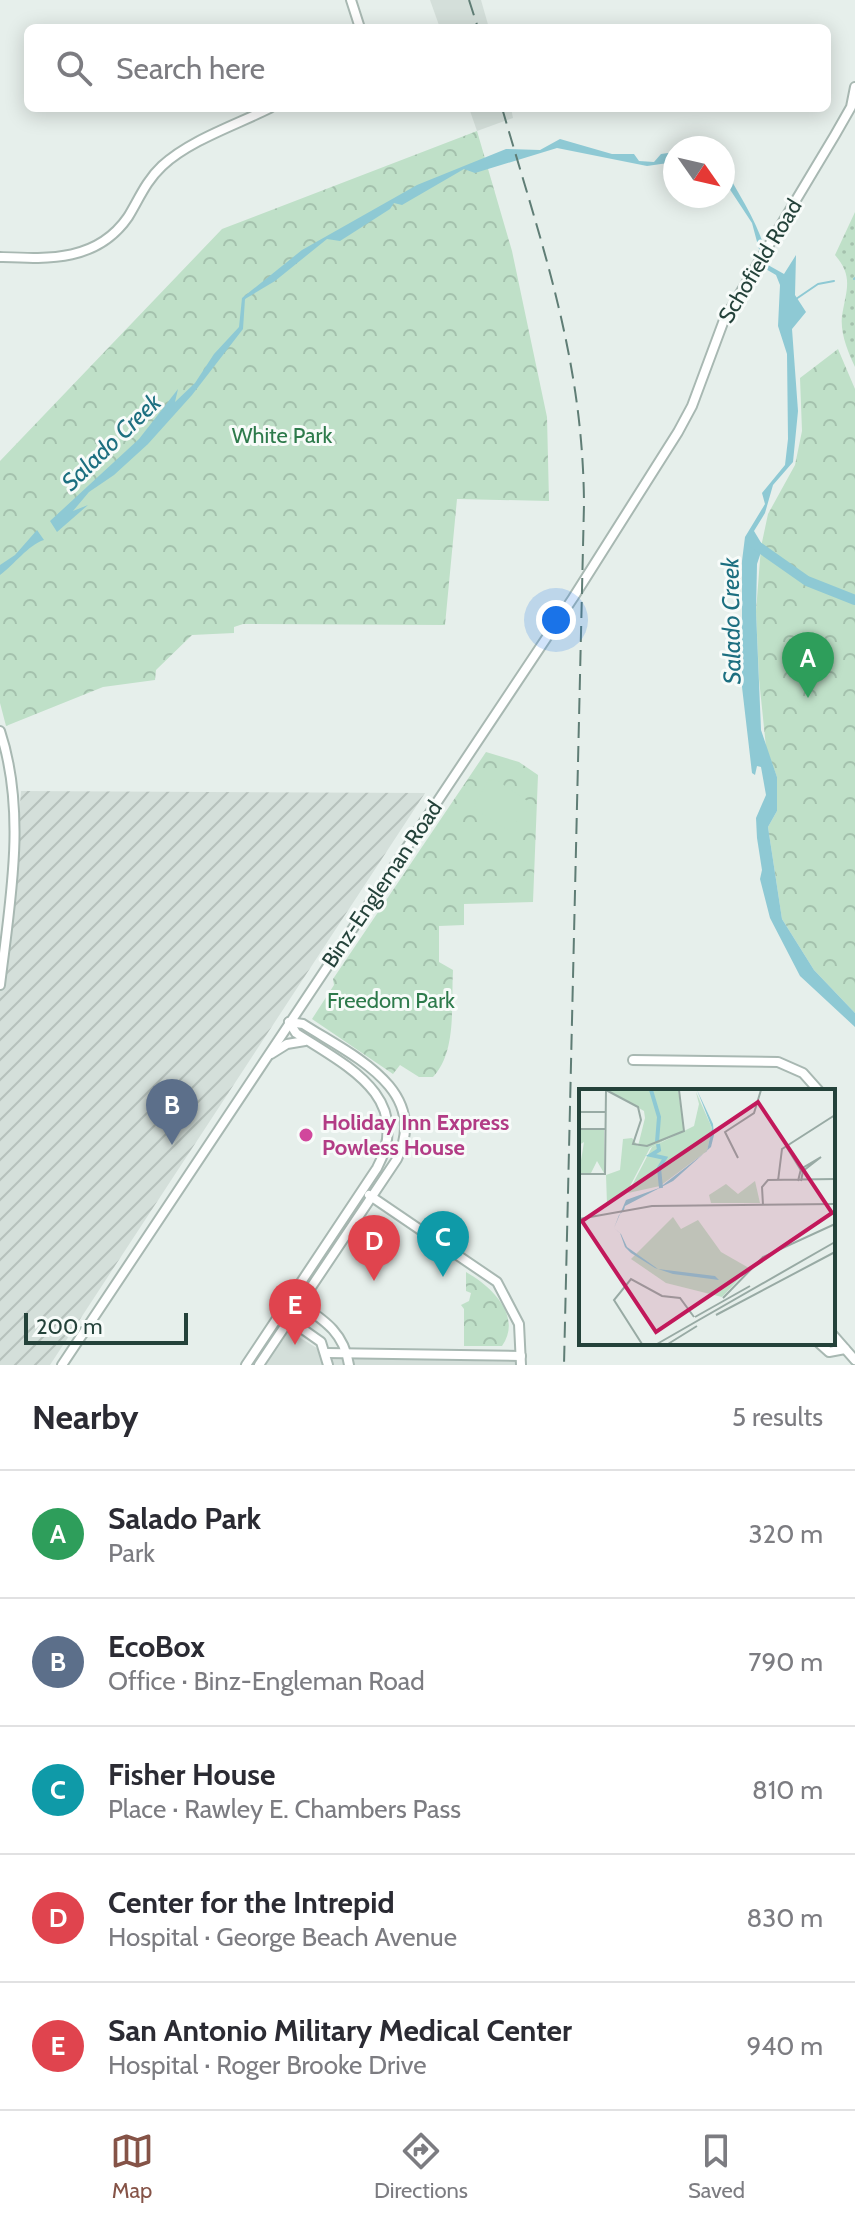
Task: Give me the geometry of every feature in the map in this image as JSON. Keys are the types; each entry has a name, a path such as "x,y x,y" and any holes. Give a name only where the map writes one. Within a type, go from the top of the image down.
{"street":[{"path":"351,0 359,24"},
{"name":"Schofield Road","path":"673,441 692,406 724,320 853,104 855,87"},
{"path":"0,257 58,258 92,248 122,224 144,186 168,161 262,112"},
{"name":"Binz-Engleman Road","path":"62,1365 673,441"},
{"path":"0,731 9,763 14,821 0,985"},
{"path":"246,1365 362,1191 385,1147 387,1125 382,1104 365,1079 296,1033 289,1022"},
{"path":"259,1365 372,1197 402,1147 405,1126 402,1104 392,1087 377,1072 303,1024 289,1022"},
{"path":"267,1057 292,1042 308,1041"},
{"path":"633,1060 778,1062 803,1073 817,1089"},
{"path":"326,1353 521,1360 516,1314 497,1282 362,1191"},
{"path":"290,1298 332,1326 347,1353 349,1365"},
{"path":"280,1314 316,1337 326,1353 328,1365"},
{"path":"835,1337 855,1360"},
{"path":"821,1345 829,1352 845,1349"}],"shaded area":[{"path":"430,0 481,0 488,24 439,24"},
{"path":"470,112 512,112 513,118 477,131"},
{"path":"21,791 425,793 50,1365 0,1365 0,970 8,968"},
{"path":"289,1331 333,1358 518,1362 518,1365 266,1365"}],"green space":[{"name":"White Park","path":"477,131 512,251 547,417 549,501 457,499 445,625 243,624 234,627 234,633 192,635 156,670 155,680 103,687 6,726 0,703 0,461 222,229"},
{"path":"855,212 855,367 842,329 847,277 835,255"},
{"path":"838,349 855,389 855,1013 814,970 782,919 768,827 777,811 777,777 766,747 756,611 761,547 768,514 795,465 802,431 800,378"},
{"name":"Freedom Park","path":"486,752 519,762 538,775 533,902 464,904 464,925 439,926 439,962 453,970 451,1027 446,1055 433,1077 419,1077 400,1065 393,1074 312,1019 334,985 333,979"},
{"path":"495,779 529,802 528,809 509,831 478,811 474,805 488,781"},
{"path":"466,1272 494,1294 506,1313 508,1335 502,1346 464,1346 464,1309 461,1305 469,1301 471,1293 466,1291"}],"water":[{"path":"560,139 612,154 634,154 639,161 654,162 663,154 663,164 647,166 557,148 475,173 464,169 402,205 394,203 390,209 340,241 327,239 275,281 245,299 243,329 192,395 148,444 114,475 89,492 73,511 88,505 57,532 50,521 139,439 178,389 175,402 195,383 214,354 239,327 242,298 302,250 417,185 506,149 540,150"},
{"path":"735,187 762,239 768,265 784,274 796,255 795,295 806,312 792,329 798,411 793,462 773,485 765,513 754,531 763,546 757,564 756,611 761,730 777,777 777,811 768,827 782,919 814,970 855,1013 855,1027 800,976 770,918 760,879 762,870 756,818 766,795 761,767 757,766 755,775 752,773 742,687 742,561 745,537 765,504 762,493 785,465 788,439 787,354 778,326 780,285 776,275 764,268 752,223 735,197"},
{"path":"37,530 44,540 32,546 0,575 0,565 15,555"}],"waterway":[{"path":"796,299 818,284 834,281"},
{"path":"753,543 807,581 855,600"}],"railway":[{"path":"469,0 477,24"},
{"path":"503,112 558,303 582,451 584,504 564,1365"}],"place":[{"name":"Salado Park","path":"808,698"},
{"name":"Holiday Inn Express Powless House","path":"306,1135"},
{"name":"EcoBox","path":"172,1145"},
{"name":"Fisher House","path":"443,1277"},
{"name":"Center for the Intrepid","path":"374,1281"},
{"name":"San Antonio Military Medical Center","path":"295,1345"}],"water label":[{"name":"Salado Creek","path":"111,442"},
{"name":"Salado Creek","path":"731,621"}]}
